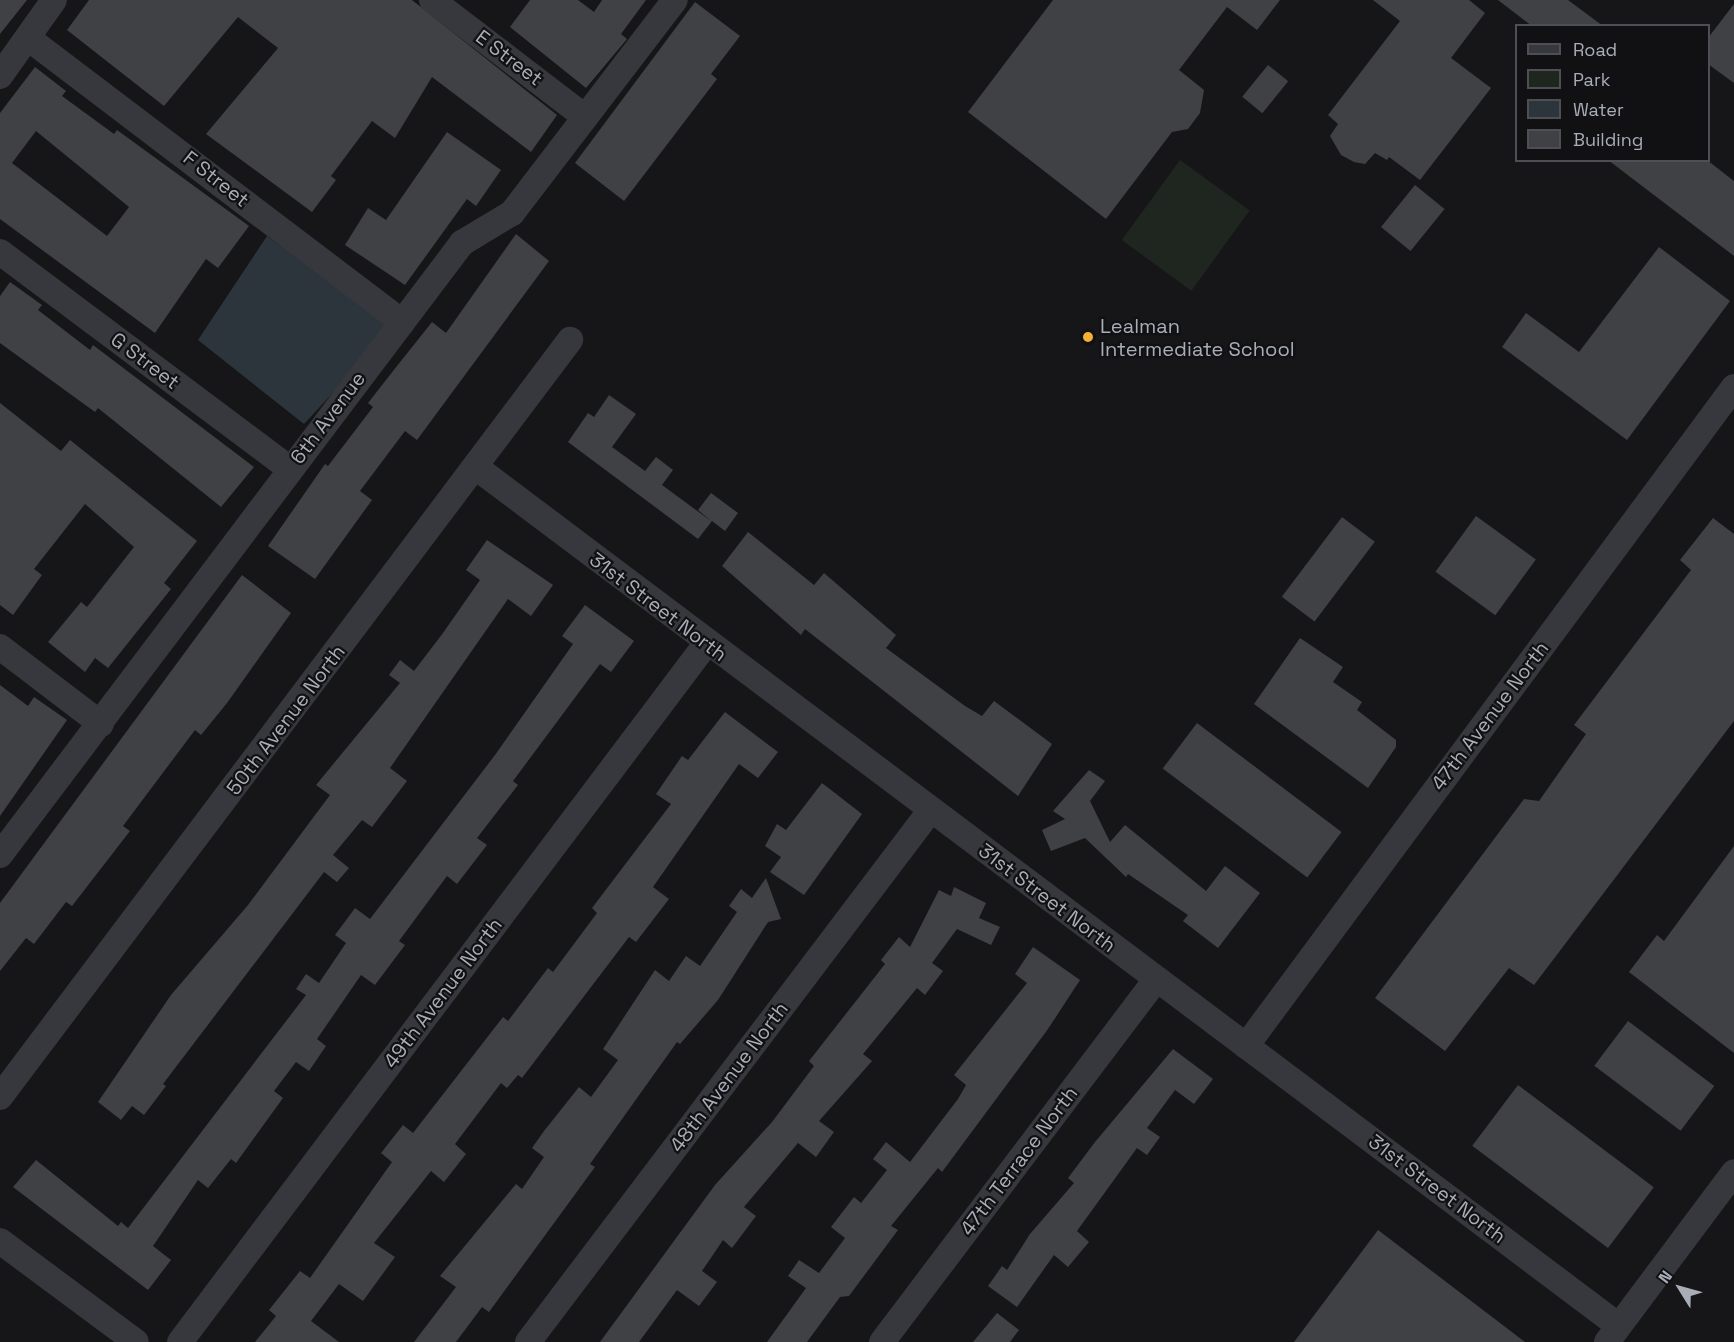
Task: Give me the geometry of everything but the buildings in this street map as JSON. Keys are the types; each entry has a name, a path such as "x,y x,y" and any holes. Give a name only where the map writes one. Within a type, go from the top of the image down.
{"street":[{"path":"0,76 54,0"},
{"name":"E Street","path":"432,0 585,117"},
{"name":"6th Avenue","path":"0,855 462,243 512,213 675,0"},
{"name":"F Street","path":"28,38 402,322"},
{"name":"G Street","path":"0,252 290,469"},
{"name":"50th Avenue North","path":"0,1097 477,468 570,340"},
{"name":"47th Avenue North","path":"1246,1046 1734,387"},
{"name":"31st Street North","path":"477,468 706,644 1246,1046 1613,1334"},
{"name":"49th Avenue North","path":"180,1342 706,644"},
{"path":"0,647 101,724"},
{"name":"48th Avenue North","path":"528,1342 930,811"},
{"name":"47th Terrace North","path":"882,1342 1156,980"},
{"path":"1613,1334 1734,1172"},
{"path":"0,1242 136,1342"}],"green space":[{"path":"1180,160 1250,211 1191,291 1122,240"}],"water":[{"path":"267,236 393,328 304,424 198,340"}],"place":[{"name":"Lealman Intermediate School","path":"1088,337"}]}
